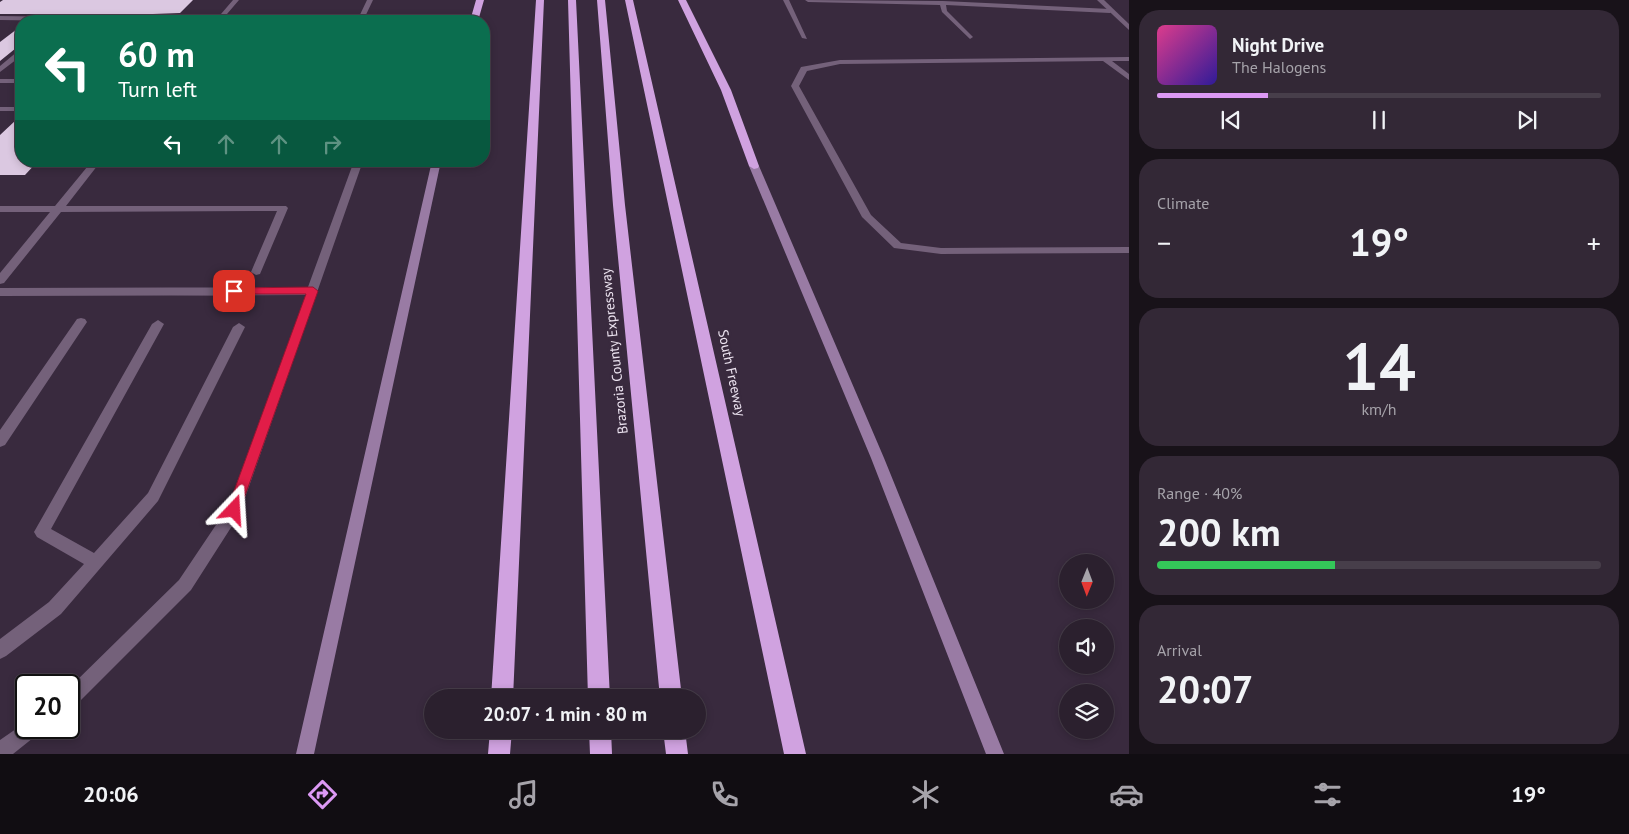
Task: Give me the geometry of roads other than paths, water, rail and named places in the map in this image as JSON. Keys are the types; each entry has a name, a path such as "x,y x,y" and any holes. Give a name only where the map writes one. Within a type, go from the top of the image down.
{"highway":[{"path":"476,15 480,0"},
{"path":"502,689 540,0"},
{"name":"Brazoria County Expressway","path":"572,0 599,689"},
{"name":"Brazoria County Expressway","path":"601,0 619,205 670,689"},
{"name":"South Freeway","path":"629,0 796,754"},
{"path":"682,0 726,90 754,166"},
{"path":"499,754 500,739"},
{"path":"600,739 601,754"},
{"path":"675,739 677,754"}],"main road":[{"path":"754,166 902,514 995,754"},
{"path":"305,754 436,167"}],"street":[{"path":"223,15 236,0"},
{"path":"363,15 370,0"},
{"path":"786,0 805,38"},
{"path":"808,0 966,2 1110,11"},
{"path":"1100,0 1129,28"},
{"path":"943,3 944,11 970,37"},
{"path":"0,18 15,18"},
{"path":"0,70 15,58"},
{"path":"1104,59 1129,78"},
{"path":"1129,59 840,62 804,69 795,86 867,217 898,246 941,251 1129,250"},
{"path":"0,81 15,81"},
{"path":"0,109 15,109"},
{"path":"0,280 92,167"},
{"path":"80,689 185,585 234,510 357,167"},
{"path":"0,209 284,208 256,272"},
{"path":"0,292 313,291"},
{"path":"0,441 81,322"},
{"path":"95,562 42,532 158,324"},
{"path":"0,650 55,608 153,497 239,327"},
{"path":"0,752 17,739"}]}
